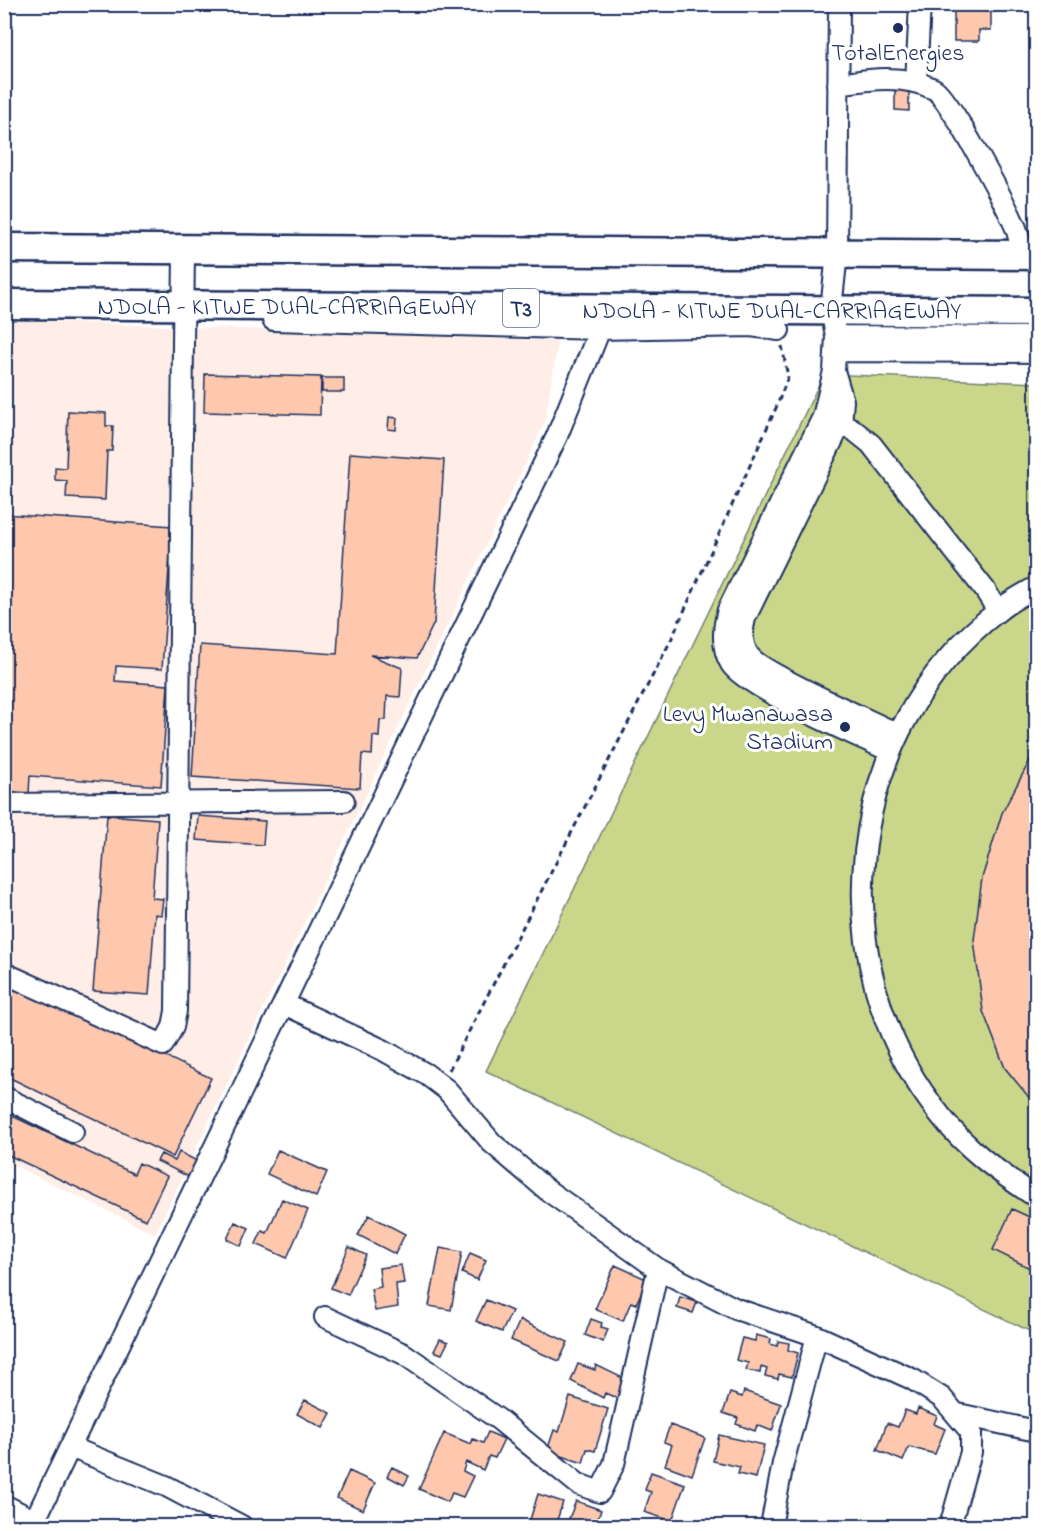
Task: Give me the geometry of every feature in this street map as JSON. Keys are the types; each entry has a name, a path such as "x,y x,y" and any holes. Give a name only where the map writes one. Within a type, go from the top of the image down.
{"highway":[{"path":"4,248 1030,255"},
{"name":"NDOLA - KITWE DUAL-CARRIAGEWAY","path":"4,304 183,311 603,319 834,332 1036,312"}],"street":[{"path":"839,4 834,371 843,401 832,420 745,618 743,641 748,654 766,670 893,743"},
{"path":"916,82 920,4"},
{"path":"838,84 876,78 916,82 937,90 959,123 1030,255"},
{"path":"4,973 163,1045 173,1027 176,1011 183,249"},
{"path":"4,1505 33,1524 557,436 603,319 751,326 779,330"},
{"path":"834,332 1036,337"},
{"path":"834,332 1036,352"},
{"path":"832,420 862,435 872,444 998,610"},
{"path":"1036,587 998,610 954,652 919,697 893,743 866,836 861,902 871,978 898,1050 940,1115 994,1170 1036,1197"},
{"path":"4,804 344,801"},
{"path":"285,1004 403,1060 440,1084 500,1150 556,1196 658,1269 736,1309 817,1336 912,1379 942,1398 971,1432 972,1452 950,1527"},
{"path":"4,1097 73,1132"},
{"path":"325,1317 404,1354 498,1419 578,1484 600,1492 614,1464 658,1269"},
{"path":"771,1527 783,1462 817,1336"},
{"path":"958,1414 1036,1431"},
{"path":"70,1447 166,1486 242,1527"}],"path":[{"path":"440,1084 459,1053 671,640 767,429 788,377 779,330"}],"shaded area":[{"path":"4,320 558,341 545,422 155,1234 5,1161"}],"green space":[{"name":"Levy Mwanawasa Stadium","path":"824,374 1036,383 1036,1334 486,1071"}],"building":[{"path":"954,4 991,4 991,30 979,30 979,41 954,41"},
{"path":"895,89 909,89 909,111 895,110"},
{"path":"205,374 321,377 320,415 204,412"},
{"path":"322,378 344,378 344,392 322,392"},
{"path":"68,411 106,413 106,426 113,426 112,451 107,451 105,500 66,498 67,481 55,480 55,467 66,468"},
{"path":"389,417 397,418 396,430 388,429"},
{"path":"350,453 444,460 434,623 417,658 370,655 402,668 400,697 387,696 386,720 380,720 379,737 373,736 372,755 362,754 360,788 192,777 200,645 337,654"},
{"path":"4,514 172,526 162,669 116,666 115,681 168,685 161,786 30,776 29,793 4,791"},
{"path":"1036,749 1036,1106 1005,1068 983,1011 974,940 982,878 1002,813"},
{"path":"107,815 158,819 152,898 163,899 161,915 155,914 149,995 93,991"},
{"path":"198,816 265,821 263,845 196,840"},
{"path":"4,979 211,1078 173,1157 4,1075"},
{"path":"4,1112 134,1174 139,1163 167,1176 146,1220 4,1153"},
{"path":"278,1150 327,1172 316,1197 267,1174"},
{"path":"179,1152 199,1162 191,1178 157,1161 161,1154 175,1161"},
{"path":"282,1199 308,1210 287,1258 256,1244 262,1231 267,1233"},
{"path":"1012,1209 1036,1220 1036,1271 993,1250"},
{"path":"369,1215 405,1234 395,1254 358,1235"},
{"path":"235,1222 249,1228 241,1246 227,1239"},
{"path":"349,1247 366,1255 348,1295 331,1288"},
{"path":"440,1248 462,1252 451,1310 429,1306"},
{"path":"470,1253 486,1260 477,1280 462,1273"},
{"path":"401,1265 404,1283 396,1284 398,1307 375,1311 371,1289 381,1287 379,1268"},
{"path":"615,1265 653,1282 647,1295 641,1293 636,1304 631,1302 623,1321 595,1309"},
{"path":"680,1297 697,1302 693,1313 677,1308"},
{"path":"486,1300 512,1311 502,1332 476,1321"},
{"path":"591,1319 602,1323 601,1327 608,1329 603,1342 585,1335"},
{"path":"520,1320 568,1342 559,1361 511,1340"},
{"path":"756,1335 771,1339 770,1344 777,1346 778,1341 789,1343 788,1350 798,1353 792,1377 779,1374 778,1379 765,1376 767,1369 761,1367 760,1373 746,1370 748,1363 736,1360 742,1338 755,1341"},
{"path":"440,1339 448,1342 442,1354 434,1351"},
{"path":"578,1364 595,1370 596,1365 629,1381 621,1400 605,1393 603,1398 571,1381"},
{"path":"744,1391 781,1404 772,1431 757,1425 755,1431 736,1424 738,1418 723,1413 730,1393 742,1397"},
{"path":"570,1397 608,1409 595,1451 587,1449 583,1463 547,1451 554,1430 559,1432"},
{"path":"305,1400 331,1413 323,1428 297,1414"},
{"path":"918,1408 937,1416 934,1424 945,1429 935,1454 909,1447 903,1461 877,1450 887,1423 898,1427 905,1410 916,1414"},
{"path":"670,1425 705,1438 692,1475 665,1465 672,1445 664,1442"},
{"path":"488,1432 504,1439 495,1458 489,1456 483,1470 466,1462 463,1471 473,1476 463,1497 452,1493 448,1502 419,1489 444,1433 471,1444 473,1439 483,1443"},
{"path":"719,1435 764,1445 756,1478 738,1474 740,1467 713,1461"},
{"path":"392,1467 409,1476 404,1485 387,1476"},
{"path":"349,1471 375,1483 363,1510 337,1498"},
{"path":"651,1472 685,1484 672,1521 644,1512 651,1492 645,1490"},
{"path":"538,1494 563,1502 555,1526 528,1526"},
{"path":"576,1501 601,1510 595,1526 566,1526"}],"place":[{"name":"TotalEnergies","path":"898,28"},
{"name":"Levy Mwanawasa Stadium","path":"845,727"}]}
